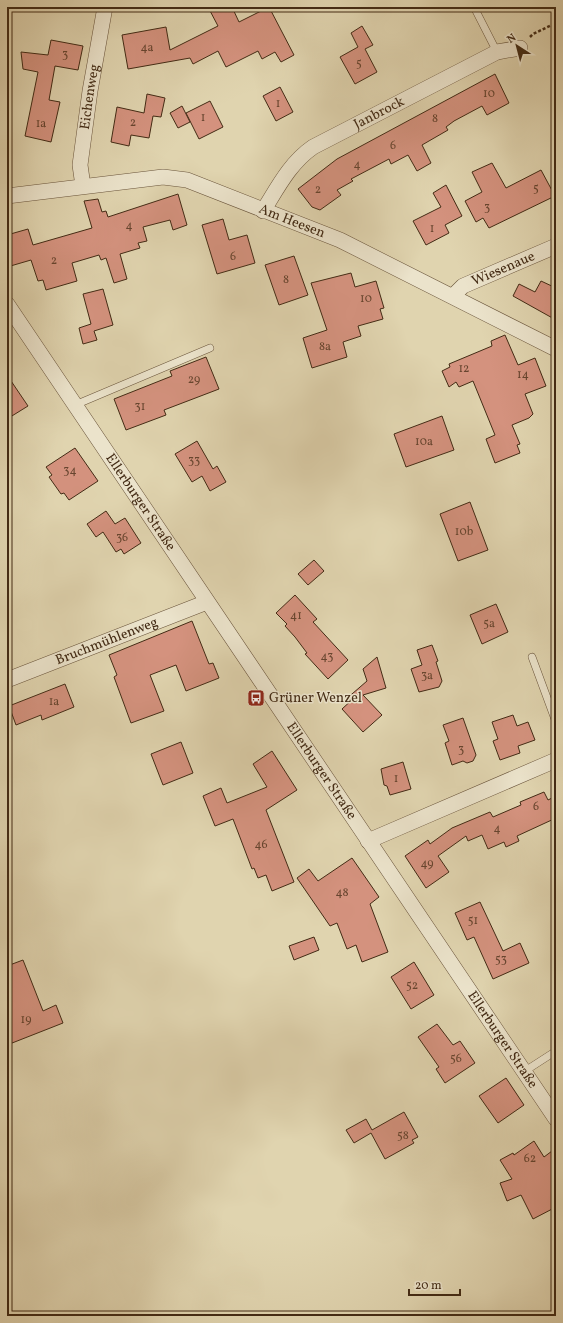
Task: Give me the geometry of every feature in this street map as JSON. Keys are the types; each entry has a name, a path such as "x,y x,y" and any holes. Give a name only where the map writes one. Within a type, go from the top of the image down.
{"street":[{"name":"Eichenweg","path":"83,186 80,165 90,92 105,7"},
{"name":"Janbrock","path":"263,211 290,168 300,157 313,147 497,52 520,48"},
{"name":"Am Heesen","path":"7,196 163,177 187,180 340,240 556,349"},
{"name":"Wiesenaue","path":"453,296 463,286 556,246"},
{"name":"Ellerburger Straße","path":"7,304 556,1119"},
{"name":"Bruchmühlenweg","path":"7,680 207,602"},
{"path":"368,841 556,760"}],"lane":[{"path":"474,7 497,52"},
{"path":"74,405 210,348"},
{"path":"532,657 556,722"},
{"path":"524,1071 556,1051"}],"path":[{"path":"520,48 533,34 556,24"}],"building":[{"path":"208,7 232,7 239,22 269,7 294,55 281,62 275,52 262,59 258,51 226,67 218,51 193,64 190,58 128,69 122,35 166,27 170,50 218,26"},
{"path":"362,26 373,45 365,49 377,72 355,84 340,57 358,47 351,33"},
{"path":"51,40 83,46 78,70 55,66 49,100 60,102 51,142 25,136 38,72 23,69 21,52 48,55"},
{"path":"495,74 509,103 487,115 482,106 454,121 446,127 448,130 422,145 431,163 417,171 408,155 391,164 389,159 351,179 353,181 337,190 341,195 320,210 312,207 298,189 337,159"},
{"path":"280,87 293,112 276,121 263,96"},
{"path":"147,94 165,98 161,117 153,116 149,138 131,135 129,146 111,142 117,107 144,113"},
{"path":"210,101 223,127 199,139 186,113"},
{"path":"182,106 190,122 178,128 170,113"},
{"path":"492,163 506,188 541,170 555,196 489,228 483,218 476,222 465,201 482,192 472,172"},
{"path":"446,185 462,216 445,225 449,233 426,245 413,221 441,207 433,193"},
{"path":"178,194 187,225 173,230 170,220 143,227 147,241 138,243 140,248 120,254 127,279 114,283 106,258 101,260 99,255 72,263 77,281 46,290 43,280 38,281 31,260 7,267 7,235 28,229 33,245 92,228 84,201 98,199 102,212 106,211 108,217"},
{"path":"223,219 229,240 247,235 255,263 217,274 202,225"},
{"path":"294,256 308,295 279,305 265,265"},
{"path":"351,273 355,287 376,281 384,308 380,309 383,319 358,326 361,336 343,342 347,357 312,368 303,338 327,330 311,283"},
{"path":"541,281 556,288 556,320 513,296 519,284 535,292"},
{"path":"103,289 113,325 94,331 97,340 83,344 79,328 91,324 83,294"},
{"path":"505,335 518,365 535,358 546,386 525,394 533,414 529,418 512,425 520,444 517,445 520,453 495,463 486,439 495,435 473,381 459,387 456,382 449,387 442,371 450,367 449,364 492,346 491,341"},
{"path":"206,357 219,389 164,410 166,415 126,430 114,399 172,376 170,371"},
{"path":"7,375 28,406 7,419"},
{"path":"442,416 454,450 406,467 394,434"},
{"path":"197,441 213,469 217,466 226,482 210,491 202,476 192,482 175,454"},
{"path":"75,448 98,481 69,500 64,493 61,494 49,477 52,475 46,467"},
{"path":"470,502 488,550 458,561 440,514"},
{"path":"106,511 115,524 125,518 141,543 124,554 121,549 116,552 103,532 96,537 87,524"},
{"path":"314,560 324,571 308,585 298,574"},
{"path":"295,595 317,619 313,622 348,660 328,679 305,654 307,653 285,626 287,624 276,613"},
{"path":"496,604 508,632 482,644 470,615"},
{"path":"192,621 209,664 213,663 219,678 186,691 176,665 150,675 164,711 131,723 114,677 117,675 109,655"},
{"path":"432,645 438,661 436,662 442,681 439,687 419,692 411,669 422,665 417,650"},
{"path":"377,657 386,688 363,695 382,715 363,732 342,709 354,698 345,700 367,681 363,669"},
{"path":"65,684 74,707 42,720 41,715 16,725 9,706"},
{"path":"513,715 517,726 528,722 535,740 518,746 520,753 500,760 493,741 498,739 492,722"},
{"path":"463,718 476,755 473,761 467,763 463,761 452,765 445,743 449,741 443,725"},
{"path":"181,742 193,773 163,785 151,754"},
{"path":"272,751 297,790 266,810 294,882 272,891 266,875 258,878 254,868 252,869 233,819 215,826 203,796 221,788 227,803 267,787 253,764"},
{"path":"403,762 411,789 390,795 387,786 384,785 381,769"},
{"path":"544,792 548,800 556,796 556,818 517,836 519,841 506,847 504,842 488,849 482,835 468,841 466,836 438,856 449,872 426,888 405,856 428,840 430,844 452,828 490,812 493,817 521,805 520,802"},
{"path":"352,858 379,897 370,904 388,952 362,962 356,945 347,949 337,923 330,926 297,878 309,869 318,881"},
{"path":"480,902 503,951 520,943 529,963 493,979 474,937 467,940 455,913"},
{"path":"314,937 319,950 294,960 289,946"},
{"path":"23,960 43,1011 56,1005 63,1023 7,1045 7,966"},
{"path":"414,962 434,995 411,1009 391,977"},
{"path":"437,1024 453,1045 460,1041 475,1063 445,1083 436,1069 439,1067 418,1037"},
{"path":"506,1078 524,1105 498,1123 479,1096"},
{"path":"404,1112 418,1137 412,1140 414,1143 385,1159 371,1133 354,1143 346,1130 366,1119 372,1130"},
{"path":"534,1141 544,1157 556,1148 556,1207 533,1219 521,1195 507,1201 500,1183 512,1179 500,1160 513,1153 514,1155"}],"place":[{"name":"Grüner Wenzel","path":"256,698"}]}
